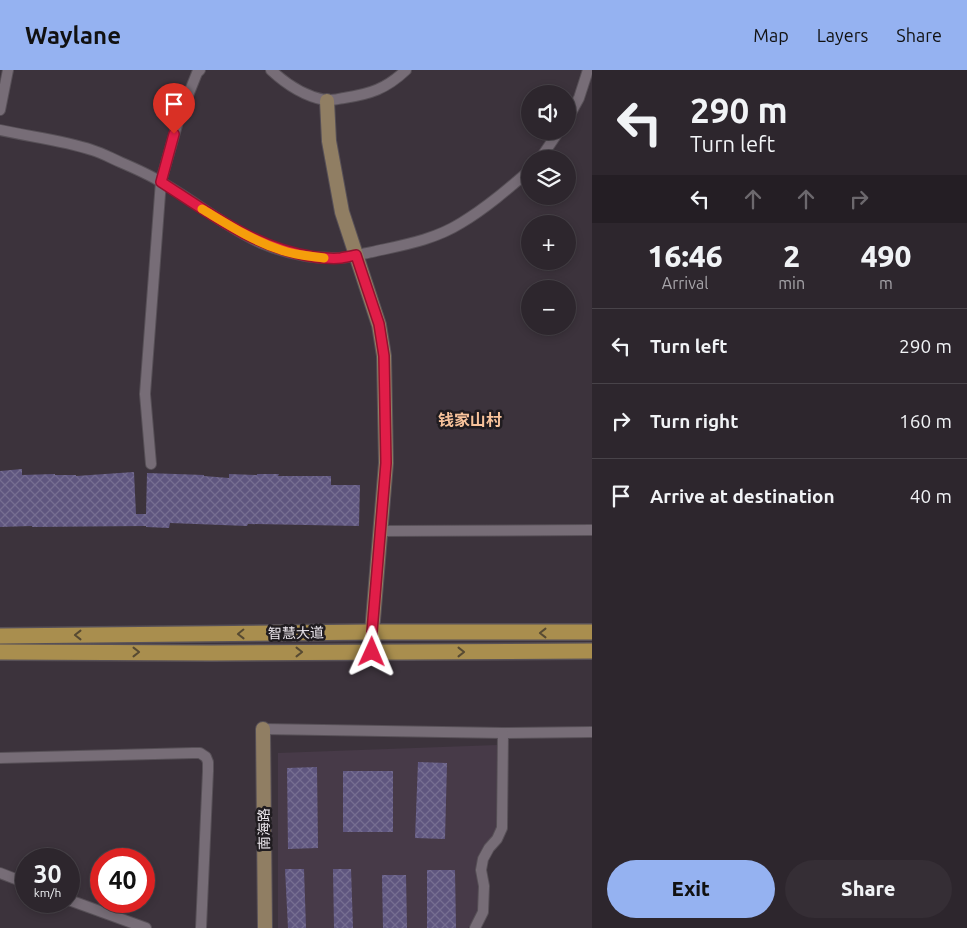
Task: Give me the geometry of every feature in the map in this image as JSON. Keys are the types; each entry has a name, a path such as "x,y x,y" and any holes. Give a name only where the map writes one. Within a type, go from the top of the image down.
{"main road":[{"name":"智慧大道","path":"0,636 592,632"},
{"name":"智慧大道","path":"0,652 592,651"}],"street":[{"path":"0,110 8,70"},
{"path":"151,464 145,394 161,182 179,118 200,70"},
{"path":"271,70 283,82 327,101 367,94 381,89 396,80 406,70"},
{"path":"576,103 588,70"},
{"path":"327,101 330,141 342,212 379,324 384,356 386,463 372,652"},
{"path":"0,130 93,150 161,182 200,208 268,245 301,255 324,258 340,258 420,242 460,224 493,201 521,178"},
{"path":"380,531 592,530"},
{"path":"263,729 503,733 592,732"},
{"name":"南海路","path":"263,729 265,928"},
{"path":"475,928 483,912 484,886 481,870 483,859 502,828 503,733"},
{"path":"0,758 193,753 200,753 206,756 208,771 201,928"},
{"path":"0,873 15,879"},
{"path":"80,904 146,928"}],"shaded area":[{"path":"497,745 496,834 481,854 479,913 468,928 278,928 278,753"}],"building":[{"path":"22,469 22,475 55,474 76,476 134,472 136,514 146,514 147,473 229,478 229,474 331,476 331,485 360,485 359,526 248,524 247,526 170,523 169,528 146,526 0,527 0,471"},
{"path":"418,762 447,763 445,839 415,838"},
{"path":"317,767 318,848 288,849 287,768"},
{"path":"343,771 393,771 393,832 343,832"},
{"path":"285,869 304,869 306,928 288,928"},
{"path":"333,869 351,869 353,928 334,928"},
{"path":"427,870 455,870 456,928 427,928"},
{"path":"382,875 406,875 407,928 383,928"}],"slow traffic":[{"path":"202,209 260,242 301,255 324,258"}],"district":[{"name":"钱家山村","path":"470,420"}],"route":[{"path":"174,134 161,182 200,208 260,242 282,250 324,258 356,255 379,324 384,356 386,463 372,652"}]}
